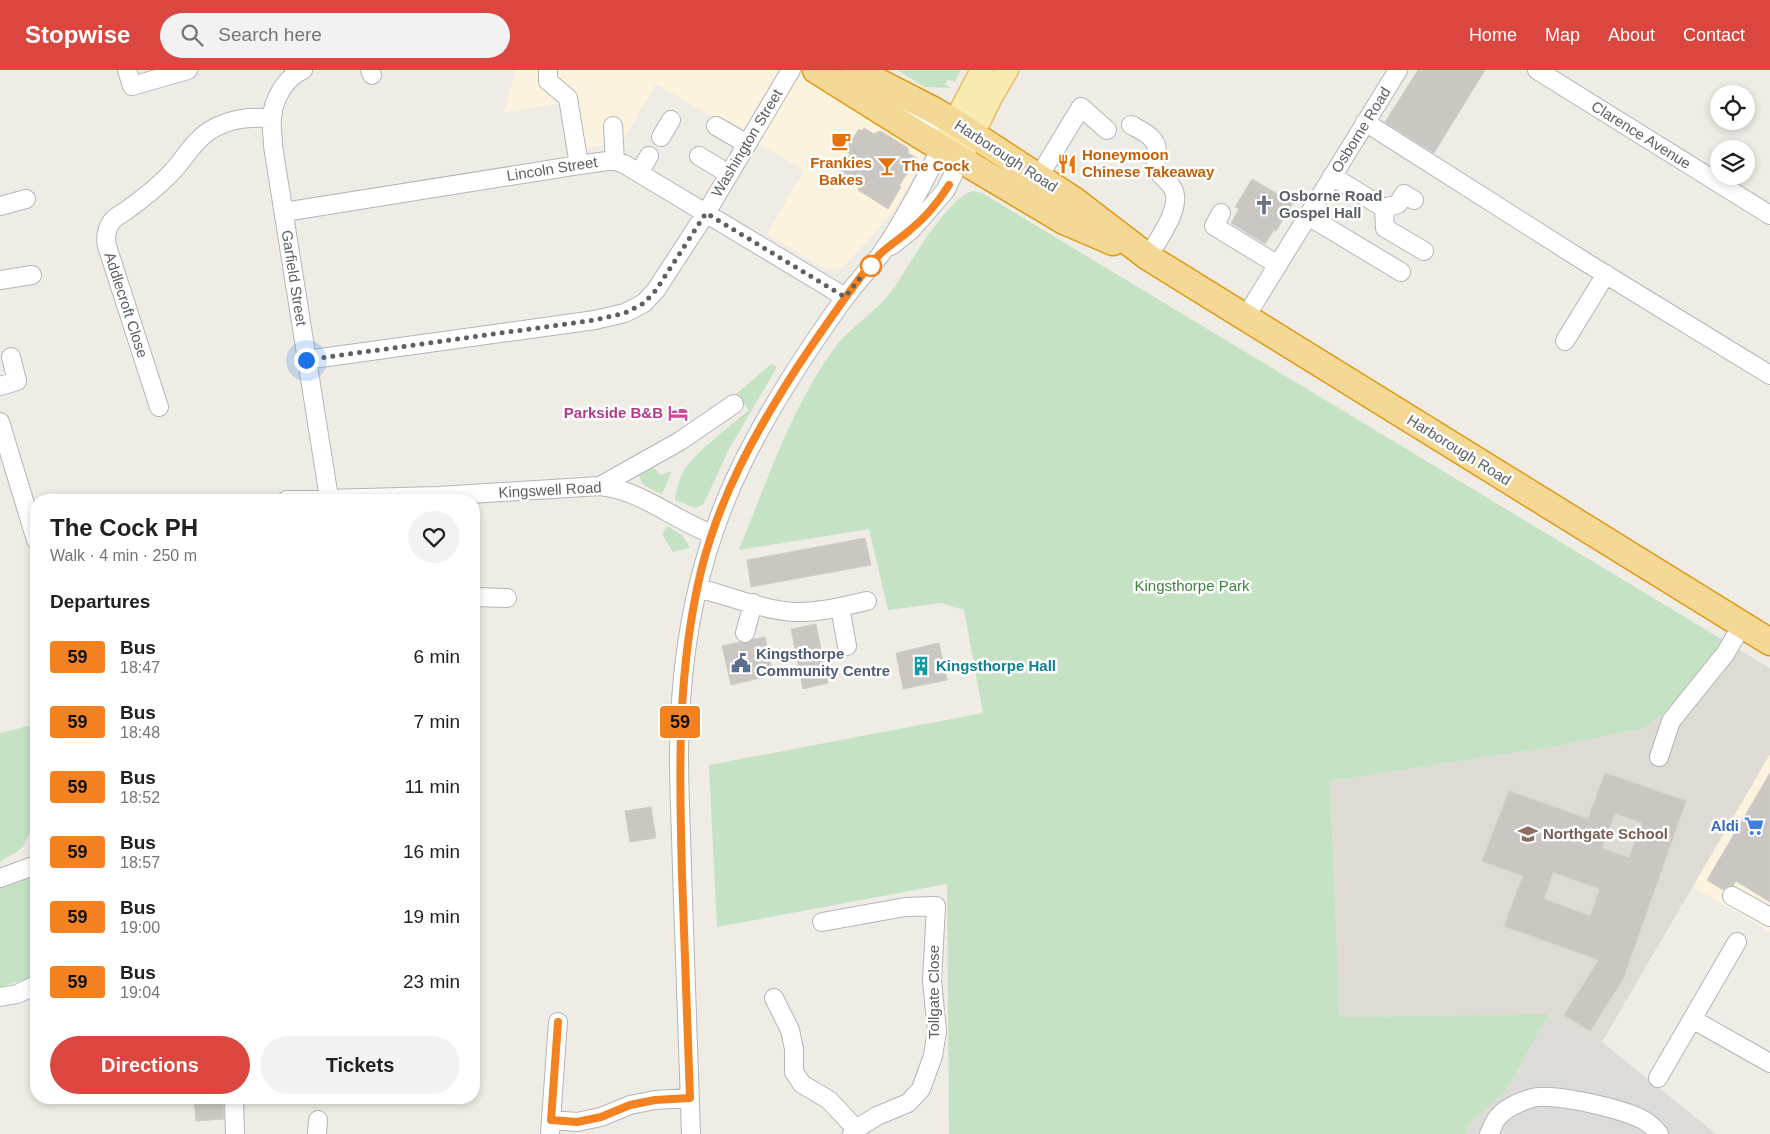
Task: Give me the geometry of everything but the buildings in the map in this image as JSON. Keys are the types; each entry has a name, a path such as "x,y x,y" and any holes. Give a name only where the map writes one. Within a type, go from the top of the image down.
{"highway":[{"name":"Harborough Road","path":"816,70 918,134 955,140 1038,178 1075,201 1148,257 1770,642"},
{"name":"Harborough Road","path":"854,70 934,110 955,140 1064,222 1148,257"}],"main road":[{"path":"955,140 982,70"},
{"path":"955,140 991,97 1007,70"}],"street":[{"path":"127,70 132,86 188,70"},
{"name":"Garfield Street","path":"303,70 296,73 283,87 275,102 272,118 273,146 328,494"},
{"path":"548,70 548,81 568,98 579,165"},
{"name":"Washington Street","path":"306,360 595,320 625,313 644,303 656,290 706,213 791,70"},
{"name":"Osborne Road","path":"1245,318 1398,70"},
{"name":"Clarence Avenue","path":"1537,70 1770,215"},
{"path":"1038,178 1081,107 1107,130"},
{"name":"Addlecroft Close","path":"160,407 107,246 108,228 114,219 167,178 196,142 209,131 243,117 272,118"},
{"path":"661,137 671,120"},
{"path":"1365,122 1770,375"},
{"path":"613,126 615,161"},
{"path":"716,126 747,144"},
{"path":"1131,126 1150,136 1154,141 1157,152 1156,168 1170,185 1176,196 1170,217 1148,257"},
{"path":"691,1134 679,752 685,664 698,588 712,534 735,479 767,416 861,262 911,190 926,158 925,145 918,134"},
{"path":"841,295 881,254 911,230 930,210 949,185 955,140"},
{"path":"881,254 929,172 955,140"},
{"path":"639,173 650,156"},
{"path":"699,156 729,174"},
{"name":"Lincoln Street","path":"284,212 579,165 615,161 639,173 841,295"},
{"path":"1332,176 1384,208 1398,204 1404,194 1414,200"},
{"path":"0,206 26,198"},
{"path":"1384,208 1385,228 1424,251"},
{"path":"1222,213 1214,226 1278,265"},
{"path":"1308,216 1401,272"},
{"path":"0,280 32,274"},
{"path":"1565,341 1606,274"},
{"path":"0,386 16,381 11,357"},
{"path":"600,486 680,440 734,404"},
{"path":"0,422 30,499"},
{"name":"Kingswell Road","path":"480,495 600,486 626,491 691,526 712,534"},
{"path":"698,588 794,612 816,611 867,602"},
{"path":"480,597 507,598"},
{"path":"745,633 753,603"},
{"path":"840,607 847,646"},
{"path":"1659,757 1671,722 1724,654 1742,625"},
{"path":"0,878 30,867"},
{"path":"1732,896 1770,917"},
{"name":"Tollgate Close","path":"774,998 790,1030 794,1049 794,1072 802,1084 829,1100 854,1132 877,1116 908,1103 920,1089 933,1056 937,1032 932,981 936,906 905,907 822,922"},
{"path":"1658,1078 1737,942"},
{"path":"0,997 17,994 30,988"},
{"path":"1692,1020 1770,1063"},
{"path":"558,1022 551,1127 601,1117 630,1105 655,1100 690,1098"},
{"path":"1489,1134 1498,1117 1513,1106 1534,1098 1560,1099 1629,1113 1648,1122 1659,1134"},
{"path":"234,1104 235,1134"}],"shaded area":[{"path":"516,70 800,70 910,139 919,147 922,159 894,211 846,264 840,268 829,270 767,234 804,170 656,84 622,142 571,151 563,103 504,112"},
{"name":"Northgate School","path":"1723,640 1770,668 1770,754 1602,1042 1549,1014 1340,1017 1330,781 1558,746 1644,728 1674,706"},
{"path":"1770,754 1770,932 1693,887"},
{"path":"1549,1014 1602,1042 1716,1134 1465,1134 1471,1122 1505,1092"}],"green space":[{"path":"897,70 961,70 955,82 948,79 945,84 951,88 925,87"},
{"name":"Kingsthorpe Park","path":"974,191 982,193 1723,640 1674,706 1644,728 1558,746 1330,781 1340,1017 1549,1014 1505,1092 1471,1122 1465,1134 949,1134 947,884 717,927 709,765 983,713 964,610 942,603 888,610 869,529 739,550 790,425 815,377 830,354 842,339 888,295 933,228 944,215 965,195"},
{"path":"771,364 777,367 729,449 703,505 695,508 675,500 679,480 687,466 703,449 749,410 736,394"},
{"path":"648,465 660,475 672,471 662,494 644,485 640,478 639,474"},
{"path":"667,526 682,535 690,548 673,552 662,534"},
{"path":"30,726 30,833 22,848 0,862 0,733"},
{"path":"30,877 30,977 0,987 0,885"}],"bus line":[{"name":"59","path":"558,1022 551,1120 577,1122 601,1117 630,1105 655,1100 690,1098 680,739 683,684 693,608 709,544 725,501 767,416 820,333 864,273 881,254 911,230 930,210 949,185"}],"place":[{"name":"Frankies Bakes","path":"841,141"},
{"name":"Honeymoon Chinese Takeaway","path":"1067,164"},
{"name":"The Cock","path":"887,166"},
{"name":"Osborne Road Gospel Hall","path":"1264,205"},
{"name":"Parkside B&B","path":"678,413"},
{"name":"Kingsthorpe Community Centre","path":"741,663"},
{"name":"Kingsthorpe Hall","path":"921,666"},
{"name":"Aldi","path":"1754,826"},
{"name":"Northgate School","path":"1528,834"}],"route":[{"path":"306,360 595,320 625,313 644,303 656,290 706,213 845,297 872,263 871,266"}]}
